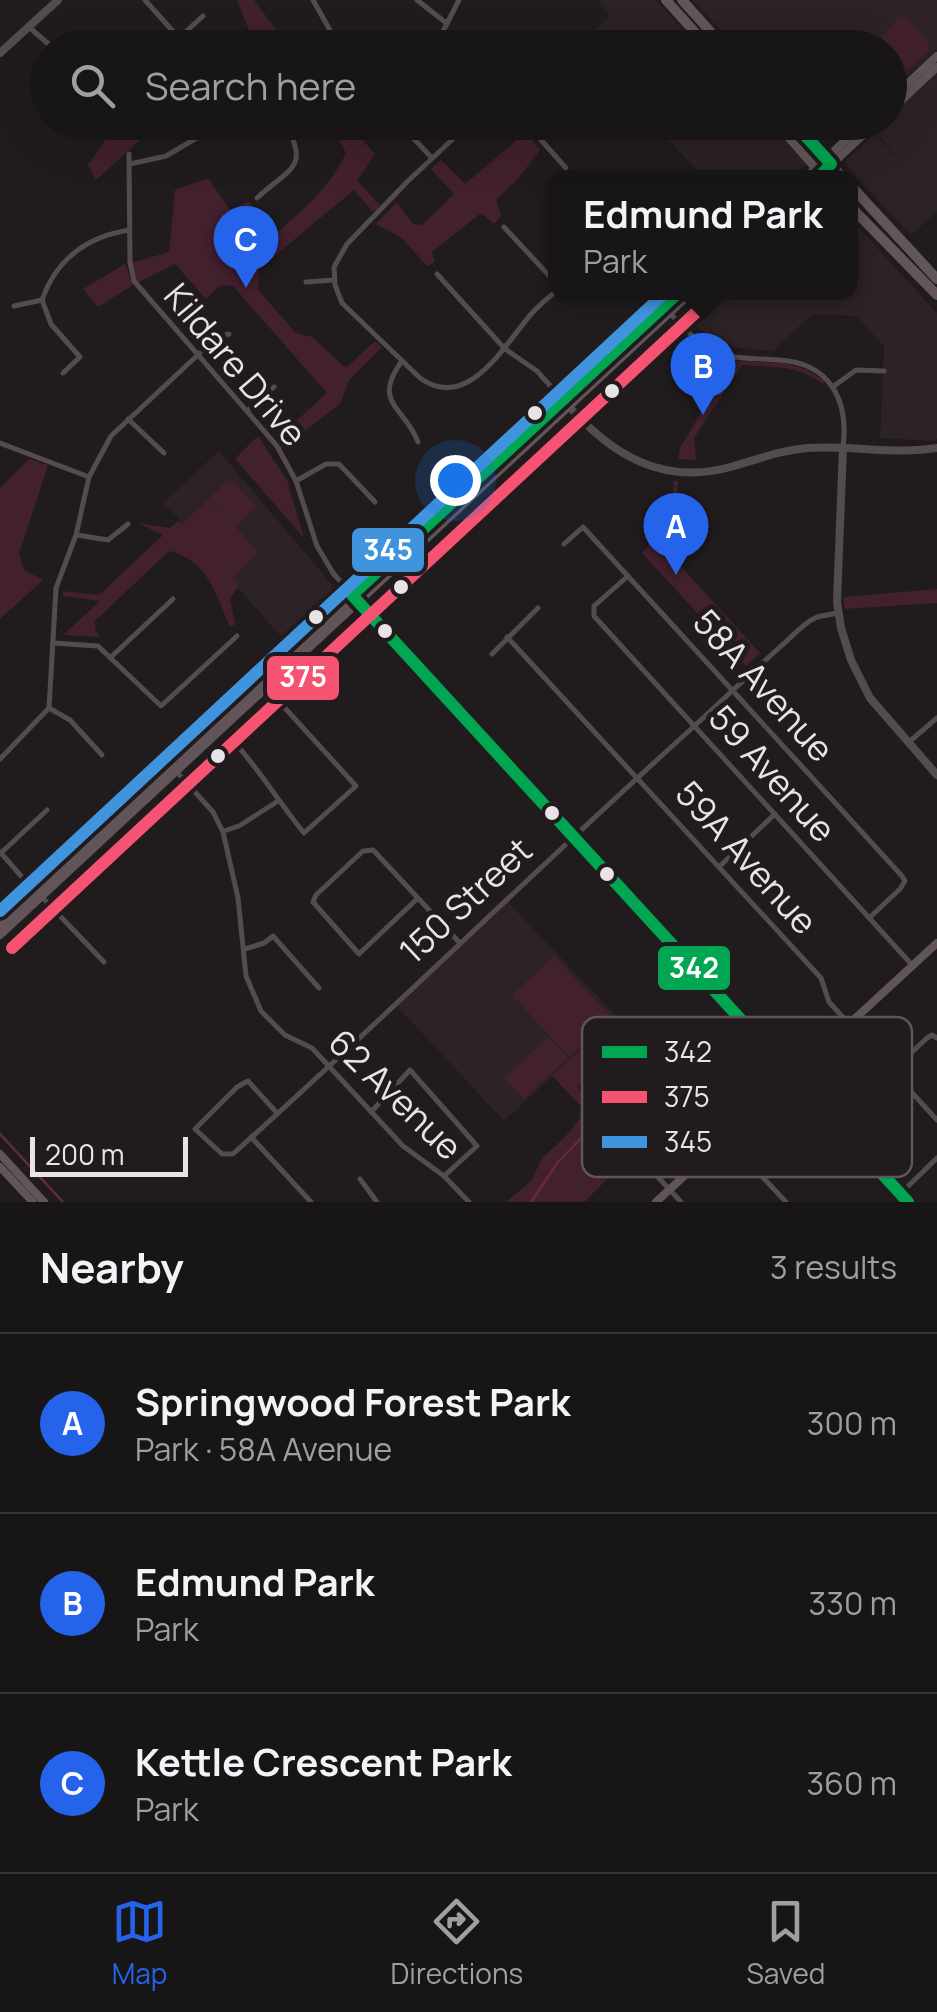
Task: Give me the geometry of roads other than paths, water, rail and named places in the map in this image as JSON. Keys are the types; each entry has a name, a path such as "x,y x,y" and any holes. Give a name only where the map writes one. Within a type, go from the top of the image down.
{"highway":[{"path":"666,0 693,30"},
{"path":"682,0 710,30"},
{"path":"791,140 817,170"},
{"path":"809,140 836,170"},
{"path":"858,195 937,279"},
{"path":"858,214 937,296"}],"main road":[{"path":"907,84 937,56"},
{"path":"907,95 937,67"},
{"path":"823,170 848,140"},
{"path":"828,162 855,140"},
{"path":"0,925 38,894 672,300"},
{"path":"670,313 675,300"},
{"path":"566,402 684,300"},
{"path":"0,935 32,905 38,894"},
{"path":"857,1017 936,946"},
{"path":"0,1154 44,1202"},
{"path":"0,1167 33,1202"},
{"path":"656,1202 684,1177"}],"street":[{"path":"0,53 58,0"},
{"path":"145,0 171,30"},
{"path":"312,0 330,30"},
{"path":"417,0 445,22"},
{"path":"442,30 459,0"},
{"path":"187,30 202,16"},
{"path":"28,27 32,30"},
{"path":"130,164 166,156 193,140"},
{"path":"257,198 296,162 298,147 294,140"},
{"path":"415,140 432,158"},
{"path":"452,140 347,244 336,261 334,280 342,303 422,381 439,388 459,386 470,380 505,349 548,299"},
{"path":"541,140 566,168"},
{"name":"Kildare Drive","path":"129,154 134,281 277,446 296,481 315,542 330,569 355,598"},
{"path":"504,227 548,274"},
{"path":"62,373 80,357 51,324 42,300 49,278 76,251 103,234 130,230"},
{"path":"437,274 505,349 537,371 596,435 615,450 650,466 678,472 717,470 784,451 842,446 914,452 937,448"},
{"path":"306,282 334,280"},
{"path":"14,306 42,300"},
{"path":"670,313 692,336 713,350 743,359 805,364 834,386 844,410 837,613 851,660 870,698 937,775"},
{"path":"0,759 49,708 56,588 76,536 89,476 111,436 216,338 229,334"},
{"path":"402,362 390,378 389,393 392,404 418,442"},
{"path":"834,386 856,370 884,371"},
{"path":"247,411 274,387"},
{"path":"128,419 164,454"},
{"path":"0,443 89,476"},
{"path":"296,481 326,464 339,464 374,502"},
{"path":"76,536 100,542 128,524"},
{"name":"58A Avenue","path":"564,544 583,527 905,881 869,918"},
{"name":"59 Avenue","path":"628,576 594,606 594,616 913,966"},
{"path":"111,657 173,598"},
{"path":"355,598 738,1017"},
{"path":"492,654 538,608"},
{"name":"150 Street","path":"277,1112 248,1081 237,1087 196,1129 225,1155 233,1154 732,690 808,622 837,613"},
{"path":"53,643 95,644 161,706 237,636"},
{"name":"59A Avenue","path":"507,636 821,978 829,1002 843,1017"},
{"path":"274,696 356,786 304,833 278,801 255,764 229,736 274,696"},
{"path":"49,708 70,720 102,755"},
{"path":"909,743 937,718"},
{"name":"62 Avenue","path":"173,768 212,812 223,832 245,949 246,976 261,1012 284,1034 308,1045 403,1146 444,1176 469,1202"},
{"path":"223,832 278,801"},
{"path":"47,810 1,852 104,962"},
{"path":"720,866 774,814"},
{"path":"418,898 359,954 314,902 316,895 369,850 418,898 459,942"},
{"path":"245,949 264,944 273,936 319,988"},
{"path":"912,1055 935,1036"},
{"path":"371,1112 410,1070 477,1146 444,1176"},
{"name":"59A Avenue","path":"912,1093 937,1120"},
{"path":"252,1138 311,1202"},
{"path":"900,1194 937,1158"},
{"path":"658,1177 681,1202"},
{"path":"763,1177 786,1202"},
{"path":"884,1177 908,1202"},
{"path":"360,1179 377,1202"}],"waterway":[{"path":"0,1134 63,1202"},
{"path":"531,1202 558,1162 582,1137"}],"place":[{"name":"Kettle Crescent Park","path":"246,288"},
{"name":"Edmund Park","path":"703,415"},
{"name":"Springwood Forest Park","path":"676,575"}]}
